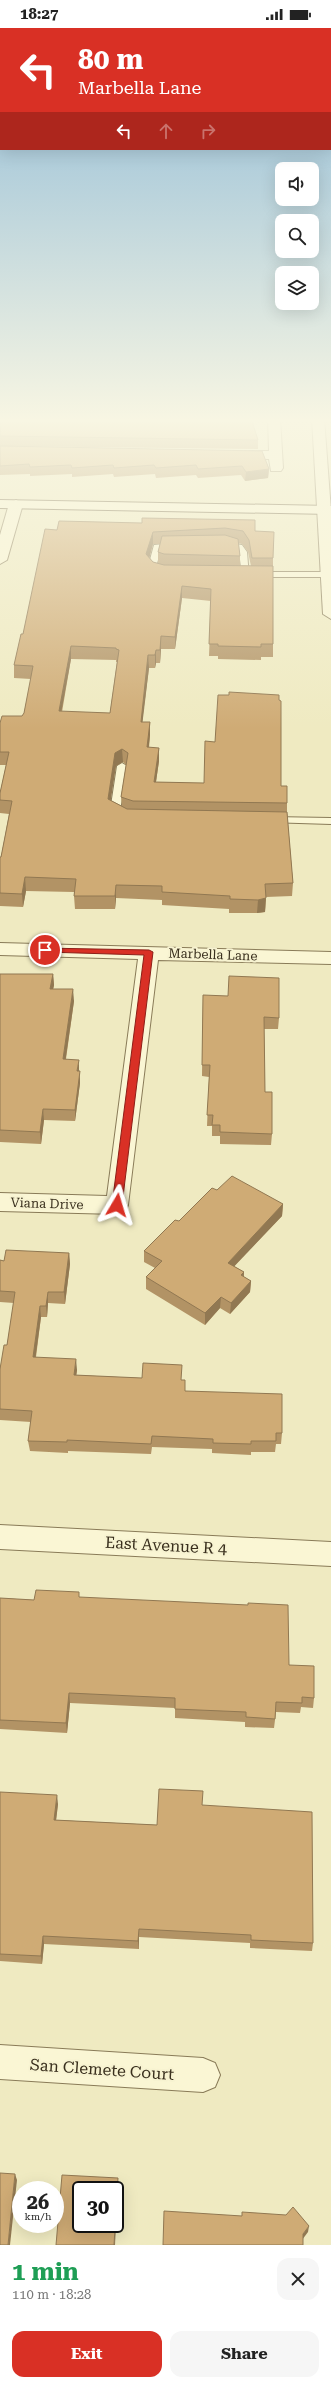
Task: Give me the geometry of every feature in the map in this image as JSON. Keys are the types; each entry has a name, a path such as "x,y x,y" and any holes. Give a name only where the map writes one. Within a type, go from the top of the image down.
{"street":[{"path":"0,560 11,521"},
{"path":"327,521 328,575 331,614"},
{"name":"Marbella Lane","path":"0,949 331,958"},
{"name":"Viana Drive","path":"0,1202 117,1205 149,952"},
{"name":"East Avenue R 4","path":"0,1537 331,1554"},
{"name":"San Clemete Court","path":"0,2062 203,2075"}],"lane":[{"path":"171,573 156,571 152,567 157,547 189,546"},
{"path":"211,546 239,547 243,552 242,575 328,575"},
{"path":"122,766 115,812 131,819"},
{"path":"263,820 331,821"}],"building":[{"path":"59,521 142,523 142,521 255,521 255,531 274,532 273,558 252,558 249,540 243,531 225,528 153,532 146,554 153,562 164,565 273,566 273,644 261,644 261,647 218,646 218,644 209,644 211,589 182,586 175,637 161,636 160,650 156,650 155,655 148,655 141,722 150,722 147,747 159,748 154,782 204,783 205,741 215,742 218,695 229,695 229,692 279,695 279,700 281,701 281,786 287,786 287,803 133,801 121,797 128,753 122,749 115,753 108,799 127,809 287,812 293,883 265,884 266,898 258,900 230,899 230,896 162,892 162,886 116,885 115,896 74,896 76,879 25,877 22,894 0,893 0,857 12,801 0,800 0,793 9,752 0,752 0,723 2,716 22,716 24,713 33,666 14,665 21,634 23,634 45,529 57,530","holes":["71,646 119,650 110,713 59,711"]},
{"path":"225,535 238,539 240,556 164,554 158,552 162,536"},
{"path":"0,974 53,974 50,989 73,989 63,1059 79,1060 77,1071 80,1071 75,1110 43,1109 40,1132 0,1130"},
{"path":"229,976 279,978 279,1018 264,1017 265,1092 272,1092 272,1134 220,1132 220,1125 212,1125 213,1115 207,1115 210,1065 202,1065 203,995 228,996"},
{"path":"232,1176 283,1204 228,1263 244,1272 241,1275 251,1281 231,1303 221,1297 205,1313 146,1277 162,1261 144,1251 175,1220 179,1221 212,1188 217,1190"},
{"path":"6,1250 69,1253 64,1292 48,1292 46,1306 40,1306 33,1357 76,1359 74,1375 142,1378 143,1363 182,1365 181,1380 185,1380 185,1391 282,1394 282,1433 276,1433 276,1441 251,1441 251,1444 213,1443 213,1439 152,1436 151,1444 67,1440 67,1442 28,1441 32,1411 0,1409 0,1369 4,1345 7,1345 15,1292 0,1291 0,1260 4,1261"},
{"path":"36,1590 79,1592 79,1597 248,1605 248,1603 288,1605 289,1665 314,1666 314,1698 302,1697 302,1703 276,1702 275,1719 246,1717 246,1712 175,1709 175,1698 69,1693 66,1723 0,1720 0,1598 34,1600"},
{"path":"159,1789 203,1791 202,1805 312,1812 313,1943 251,1940 251,1935 139,1929 138,1941 43,1936 41,1956 0,1954 0,1792 57,1795 54,1820 157,1825"},
{"path":"0,2173 15,2174 14,2181 12,2181 12,2204 8,2245 0,2245"},
{"path":"62,2175 118,2178 118,2181 72,2181 72,2233 115,2233 114,2245 56,2245 57,2233 64,2233 64,2181 61,2181"},
{"path":"293,2207 309,2226 303,2234 303,2245 163,2245 164,2211 242,2216 242,2212 286,2215"}],"route":[{"path":"45,950 149,952 117,1205"}]}
